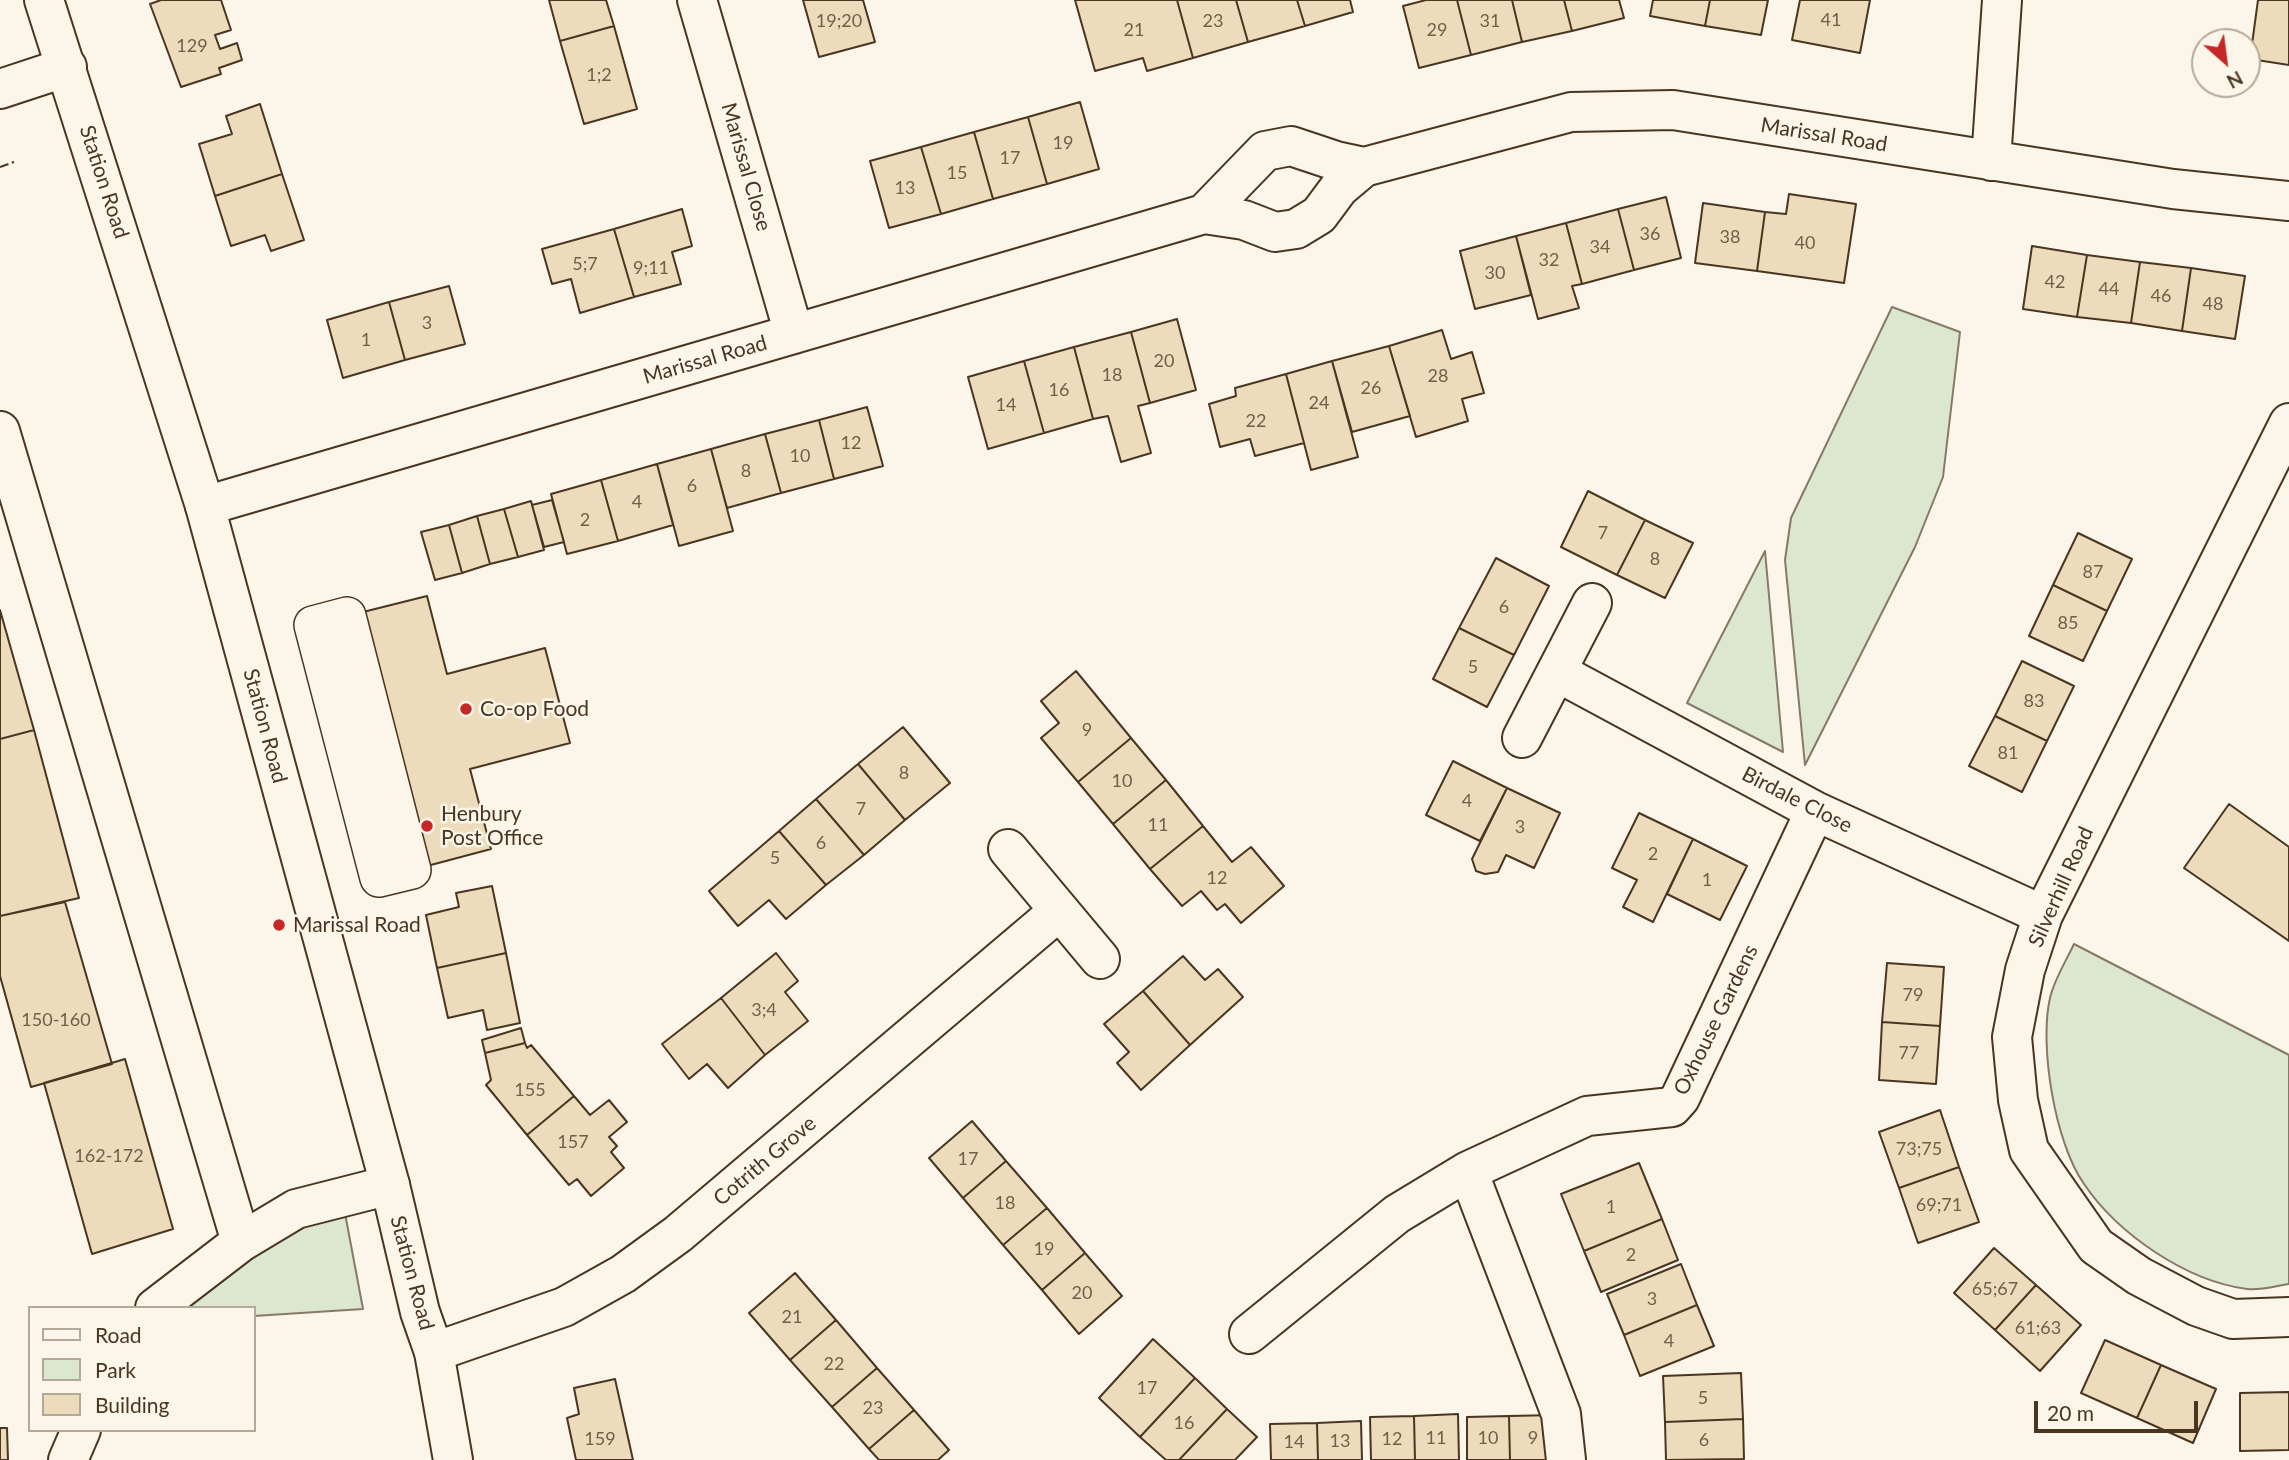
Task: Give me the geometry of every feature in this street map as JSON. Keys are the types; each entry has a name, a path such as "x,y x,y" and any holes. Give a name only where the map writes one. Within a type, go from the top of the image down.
{"street":[{"name":"Station Road","path":"44,0 205,506 390,1185 420,1312 434,1352 453,1460"},
{"name":"Marissal Close","path":"697,0 794,334"},
{"path":"1991,161 2002,0"},
{"path":"0,89 67,67"},
{"name":"Marissal Road","path":"205,506 1204,214 1244,220 1275,232 1296,229 1319,215 1339,188 1364,167 1571,113 1620,109 1673,110 2173,189 2289,201"},
{"name":"Marissal Road","path":"1204,214 1265,151 1291,146 1364,167"},
{"name":"Silverhill Road","path":"2289,423 2043,915 2025,970 2012,1037 2018,1100 2029,1150 2096,1246 2139,1276 2196,1306 2233,1319 2289,1317"},
{"path":"0,431 241,1242"},
{"path":"1522,738 1592,603"},
{"path":"347,617 412,870 379,878 313,625 347,617"},
{"name":"Birdale Close","path":"1557,672 1815,811 2043,915"},
{"name":"Oxhouse Gardens","path":"1248,1334 1397,1214 1468,1171 1587,1116 1672,1107 1680,1098 1815,811"},
{"path":"1007,849 1100,959"},
{"name":"Cotrith Grove","path":"434,1352 564,1307 634,1266 678,1234 1059,911"},
{"path":"1468,1171 1560,1414 1566,1460"},
{"path":"158,1306 241,1242 296,1209 390,1185"},
{"path":"68,1460 80,1432"}],"green space":[{"path":"1892,307 1960,332 1943,477 1915,547 1805,765 1785,560 1791,518"},
{"path":"1765,551 1783,752 1687,703"},
{"path":"2074,944 2289,1055 2289,1284 2247,1289 2201,1276 2178,1265 2134,1237 2098,1203 2084,1184 2065,1144 2048,1067 2047,1018 2050,998 2057,977"},
{"path":"344,1208 363,1309 256,1316 256,1306 187,1306 217,1281 299,1223"}],"building":[{"path":"161,0 221,0 231,30 215,35 220,49 237,43 242,60 219,68 221,74 181,87 150,4"},
{"path":"549,0 606,0 614,26 560,41"},
{"path":"803,0 863,0 875,42 819,57"},
{"path":"1075,0 1177,0 1193,58 1147,71 1143,58 1095,71"},
{"path":"1177,0 1236,0 1248,42 1193,58"},
{"path":"1236,0 1297,0 1305,26 1248,42"},
{"path":"1297,0 1350,0 1353,12 1305,26"},
{"path":"1426,0 1457,0 1471,55 1419,68 1403,6"},
{"path":"1457,0 1512,0 1522,42 1471,55"},
{"path":"1512,0 1564,0 1572,31 1522,42"},
{"path":"1564,0 1619,0 1624,18 1572,31"},
{"path":"1653,0 1710,0 1705,26 1650,16"},
{"path":"1710,0 1768,0 1761,35 1705,26"},
{"path":"1800,0 1870,0 1860,53 1792,40"},
{"path":"2258,0 2289,0 2289,65 2261,61 2261,28 2254,28"},
{"path":"614,26 637,109 584,124 560,41"},
{"path":"1080,102 1099,169 1047,184 1028,117"},
{"path":"260,104 282,174 215,196 199,144 232,134 226,116"},
{"path":"1028,117 1047,184 993,199 974,132"},
{"path":"974,132 993,199 941,214 921,147"},
{"path":"921,147 941,214 889,228 870,161"},
{"path":"282,174 304,240 271,251 265,235 231,246 215,196"},
{"path":"1789,194 1856,204 1844,283 1757,271 1765,212 1786,214"},
{"path":"1666,197 1681,258 1634,270 1618,209"},
{"path":"1703,203 1765,212 1757,271 1695,263"},
{"path":"682,209 692,246 672,252 681,284 634,297 614,229"},
{"path":"1618,209 1634,270 1582,284 1566,223"},
{"path":"1566,223 1582,284 1572,286 1579,308 1538,319 1516,236"},
{"path":"614,229 634,297 580,313 571,279 552,284 542,249"},
{"path":"1516,236 1531,295 1475,309 1460,251"},
{"path":"2032,246 2087,255 2077,317 2023,309"},
{"path":"2087,255 2140,262 2131,323 2077,317"},
{"path":"2140,262 2191,268 2182,331 2131,323"},
{"path":"2191,268 2245,276 2235,339 2182,331"},
{"path":"449,286 465,344 405,360 389,302"},
{"path":"389,302 405,360 343,378 327,320"},
{"path":"1177,319 1196,390 1150,403 1131,332"},
{"path":"1442,330 1451,359 1472,352 1484,393 1462,399 1468,421 1416,437 1389,346"},
{"path":"1131,332 1150,403 1138,406 1151,453 1121,462 1108,416 1093,419 1074,347"},
{"path":"1389,346 1410,416 1352,432 1332,361"},
{"path":"1074,347 1093,419 1044,433 1024,361"},
{"path":"1024,361 1044,433 988,449 968,377"},
{"path":"1332,361 1358,457 1311,470 1286,374"},
{"path":"1286,374 1304,443 1255,456 1250,439 1220,447 1209,404 1236,396 1235,388"},
{"path":"867,407 883,466 834,479 819,420"},
{"path":"819,420 834,479 781,493 765,434"},
{"path":"765,434 781,493 727,508 711,449"},
{"path":"711,449 733,531 679,546 657,464"},
{"path":"657,464 673,525 618,541 601,480"},
{"path":"601,480 618,541 567,554 551,494"},
{"path":"1588,491 1645,520 1617,575 1561,547"},
{"path":"552,500 564,542 544,547 532,505"},
{"path":"531,501 544,550 518,557 504,509"},
{"path":"504,509 518,557 490,564 477,516"},
{"path":"477,516 490,564 462,573 449,525"},
{"path":"1645,520 1693,543 1665,598 1617,575"},
{"path":"449,525 462,573 435,580 421,532"},
{"path":"2078,533 2132,559 2107,611 2053,585"},
{"path":"1496,558 1549,586 1514,655 1459,628"},
{"path":"2053,585 2107,611 2083,661 2029,636"},
{"name":"Co-op Food","path":"427,596 447,674 545,648 570,743 470,769 491,849 412,870 347,616"},
{"path":"0,610 34,730 0,739"},
{"path":"1459,628 1514,655 1487,707 1433,679"},
{"path":"2022,661 2074,686 2047,741 1995,716"},
{"path":"1076,671 1131,738 1078,782 1041,738 1059,723 1041,701"},
{"path":"1995,716 2047,741 2022,792 1969,766"},
{"path":"903,727 950,783 905,820 858,764"},
{"path":"34,730 79,898 0,916 0,739"},
{"path":"1131,738 1166,780 1113,824 1078,782"},
{"path":"1453,761 1507,788 1480,841 1426,815"},
{"path":"858,764 905,820 864,855 816,799"},
{"path":"1166,780 1203,826 1150,869 1113,824"},
{"path":"1507,788 1560,813 1534,868 1506,855 1498,872 1485,874 1476,871 1472,859"},
{"path":"816,799 864,855 826,885 779,831"},
{"path":"2229,804 2289,847 2289,941 2184,868"},
{"path":"1639,813 1693,839 1653,922 1623,907 1637,880 1612,868"},
{"path":"1203,826 1232,862 1251,847 1284,886 1241,923 1225,904 1217,910 1201,891 1182,906 1150,869"},
{"path":"779,831 826,885 786,919 769,900 738,926 709,891"},
{"path":"1693,839 1747,866 1720,920 1667,894"},
{"path":"492,886 506,953 437,968 426,915 459,907 456,893"},
{"path":"65,902 112,1064 31,1087 0,976 0,916"},
{"path":"506,953 520,1023 487,1030 483,1010 448,1018 437,968"},
{"path":"776,953 798,981 785,992 808,1021 765,1055 721,998"},
{"path":"1183,956 1205,980 1218,969 1243,997 1190,1045 1143,991"},
{"path":"1887,963 1944,967 1940,1026 1882,1022"},
{"path":"1143,991 1190,1045 1141,1090 1117,1063 1129,1052 1104,1024"},
{"path":"721,998 765,1055 728,1088 707,1064 689,1079 662,1044"},
{"path":"1882,1022 1940,1026 1936,1084 1879,1080"},
{"path":"521,1028 525,1043 485,1053 482,1040"},
{"path":"525,1043 527,1048 531,1045 574,1096 527,1135 486,1085 491,1080 485,1053"},
{"path":"125,1059 173,1229 92,1254 44,1083"},
{"path":"574,1096 590,1115 609,1100 627,1122 609,1137 617,1146 611,1152 624,1168 591,1196 577,1179 569,1185 527,1135"},
{"path":"1940,1110 1959,1167 1899,1188 1879,1132"},
{"path":"972,1121 1006,1161 963,1198 929,1158"},
{"path":"1006,1161 1047,1208 1003,1245 963,1198"},
{"path":"1639,1163 1662,1219 1584,1251 1561,1194"},
{"path":"1959,1167 1979,1222 1918,1243 1899,1188"},
{"path":"1047,1208 1085,1253 1042,1290 1003,1245"},
{"path":"1662,1219 1678,1260 1601,1292 1584,1251"},
{"path":"1994,1248 2036,1285 1995,1330 1954,1293"},
{"path":"1085,1253 1122,1296 1079,1334 1042,1290"},
{"path":"1681,1264 1697,1305 1624,1335 1607,1294"},
{"path":"795,1273 836,1320 790,1360 749,1313"},
{"path":"2036,1285 2081,1325 2040,1371 1995,1330"},
{"path":"1697,1305 1714,1346 1640,1376 1624,1335"},
{"path":"836,1320 877,1368 832,1407 790,1360"},
{"path":"1153,1339 1195,1378 1140,1437 1099,1398"},
{"path":"2105,1340 2161,1365 2137,1418 2081,1393"},
{"path":"2161,1365 2216,1389 2193,1443 2137,1418"},
{"path":"877,1368 914,1410 869,1449 832,1407"},
{"path":"1741,1373 1743,1419 1665,1422 1663,1376"},
{"path":"1195,1378 1227,1409 1179,1460 1166,1460 1140,1437"},
{"path":"615,1379 633,1460 576,1460 567,1418 579,1414 574,1388"},
{"path":"2289,1392 2289,1450 2240,1451 2240,1393"},
{"path":"1227,1409 1257,1437 1235,1460 1179,1460"},
{"path":"914,1410 949,1450 938,1460 879,1460 869,1449"},
{"path":"1458,1414 1459,1460 1415,1460 1414,1416"},
{"path":"1556,1415 1556,1460 1510,1460 1509,1416"},
{"path":"1414,1416 1415,1460 1371,1460 1370,1417"},
{"path":"1509,1416 1510,1460 1467,1460 1467,1417"},
{"path":"1743,1419 1744,1459 1666,1460 1665,1422"},
{"path":"1361,1421 1362,1460 1318,1460 1317,1423"},
{"path":"1317,1423 1318,1460 1271,1460 1270,1424"},
{"path":"0,1428 7,1428 8,1460 0,1460"}],"fence":[{"path":"0,167 14,162"}],"place":[{"name":"Co-op Food","path":"466,709"},
{"name":"Henbury Post Office","path":"427,826"},
{"name":"Marissal Road","path":"279,925"}]}
